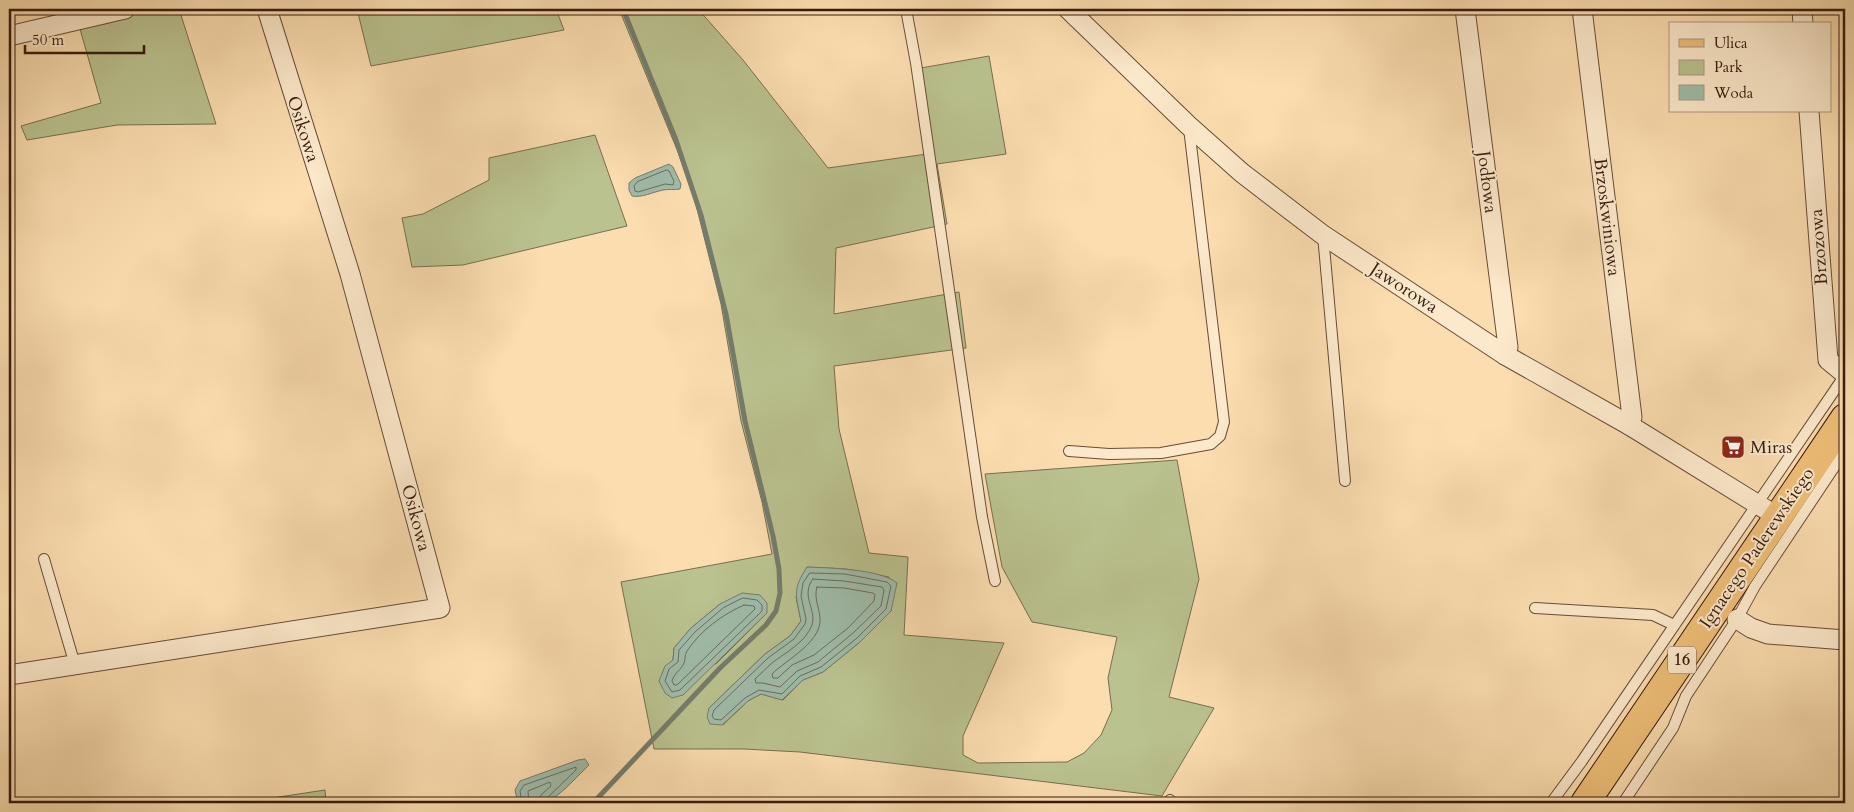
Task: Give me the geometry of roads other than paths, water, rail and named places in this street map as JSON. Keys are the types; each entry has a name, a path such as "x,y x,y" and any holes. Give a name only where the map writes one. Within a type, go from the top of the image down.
{"main road":[{"name":"Ignacego Paderewskiego","path":"1585,803 1768,511 1845,418"}],"street":[{"path":"9,36 125,9"},
{"name":"Osikowa","path":"9,675 440,608 350,274 267,9"},
{"name":"Jaworowa","path":"1068,9 1188,125 1242,173 1324,235 1505,355 1629,425 1768,511"},
{"name":"Jodłowa","path":"1465,9 1508,347 1505,355"},
{"name":"Brzoskwiniowa","path":"1582,9 1632,417 1629,425"},
{"path":"1802,9 1803,22"},
{"name":"Brzozowa","path":"1809,112 1828,360 1845,374"},
{"path":"1737,619 1751,628 1768,634 1845,640"}],"lane":[{"path":"906,9 919,82 982,518 995,582"},
{"path":"1069,451 1109,454 1161,453 1211,444 1220,436 1224,422 1188,125"},
{"path":"1324,235 1345,481"},
{"path":"1551,803 1582,761 1674,625 1768,511 1845,374"},
{"path":"1623,803 1672,728 1686,696 1737,619 1755,586 1845,451"},
{"path":"44,559 75,665"},
{"path":"1535,608 1654,616 1674,625"}],"water":[{"path":"669,164 673,167 681,184 680,189 663,190 644,196 632,196 629,190 629,183 635,178"},
{"path":"807,567 854,570 889,578 897,583 891,611 860,642 823,672 803,680 782,700 761,694 748,701 722,725 710,724 707,717 709,708 765,654 790,636 801,621 796,593 799,581"},
{"path":"742,593 760,595 767,603 767,613 683,695 672,698 665,693 659,681 665,666 673,660 674,648 691,628 720,604"},
{"path":"585,759 589,765 548,803 518,803 515,790 520,781"}],"waterway":[{"path":"593,803 720,668 766,625 776,611 780,593 779,569 773,536 745,421 726,314 701,215 676,140 623,9"}],"place":[{"name":"Miras","path":"1733,447"}]}
